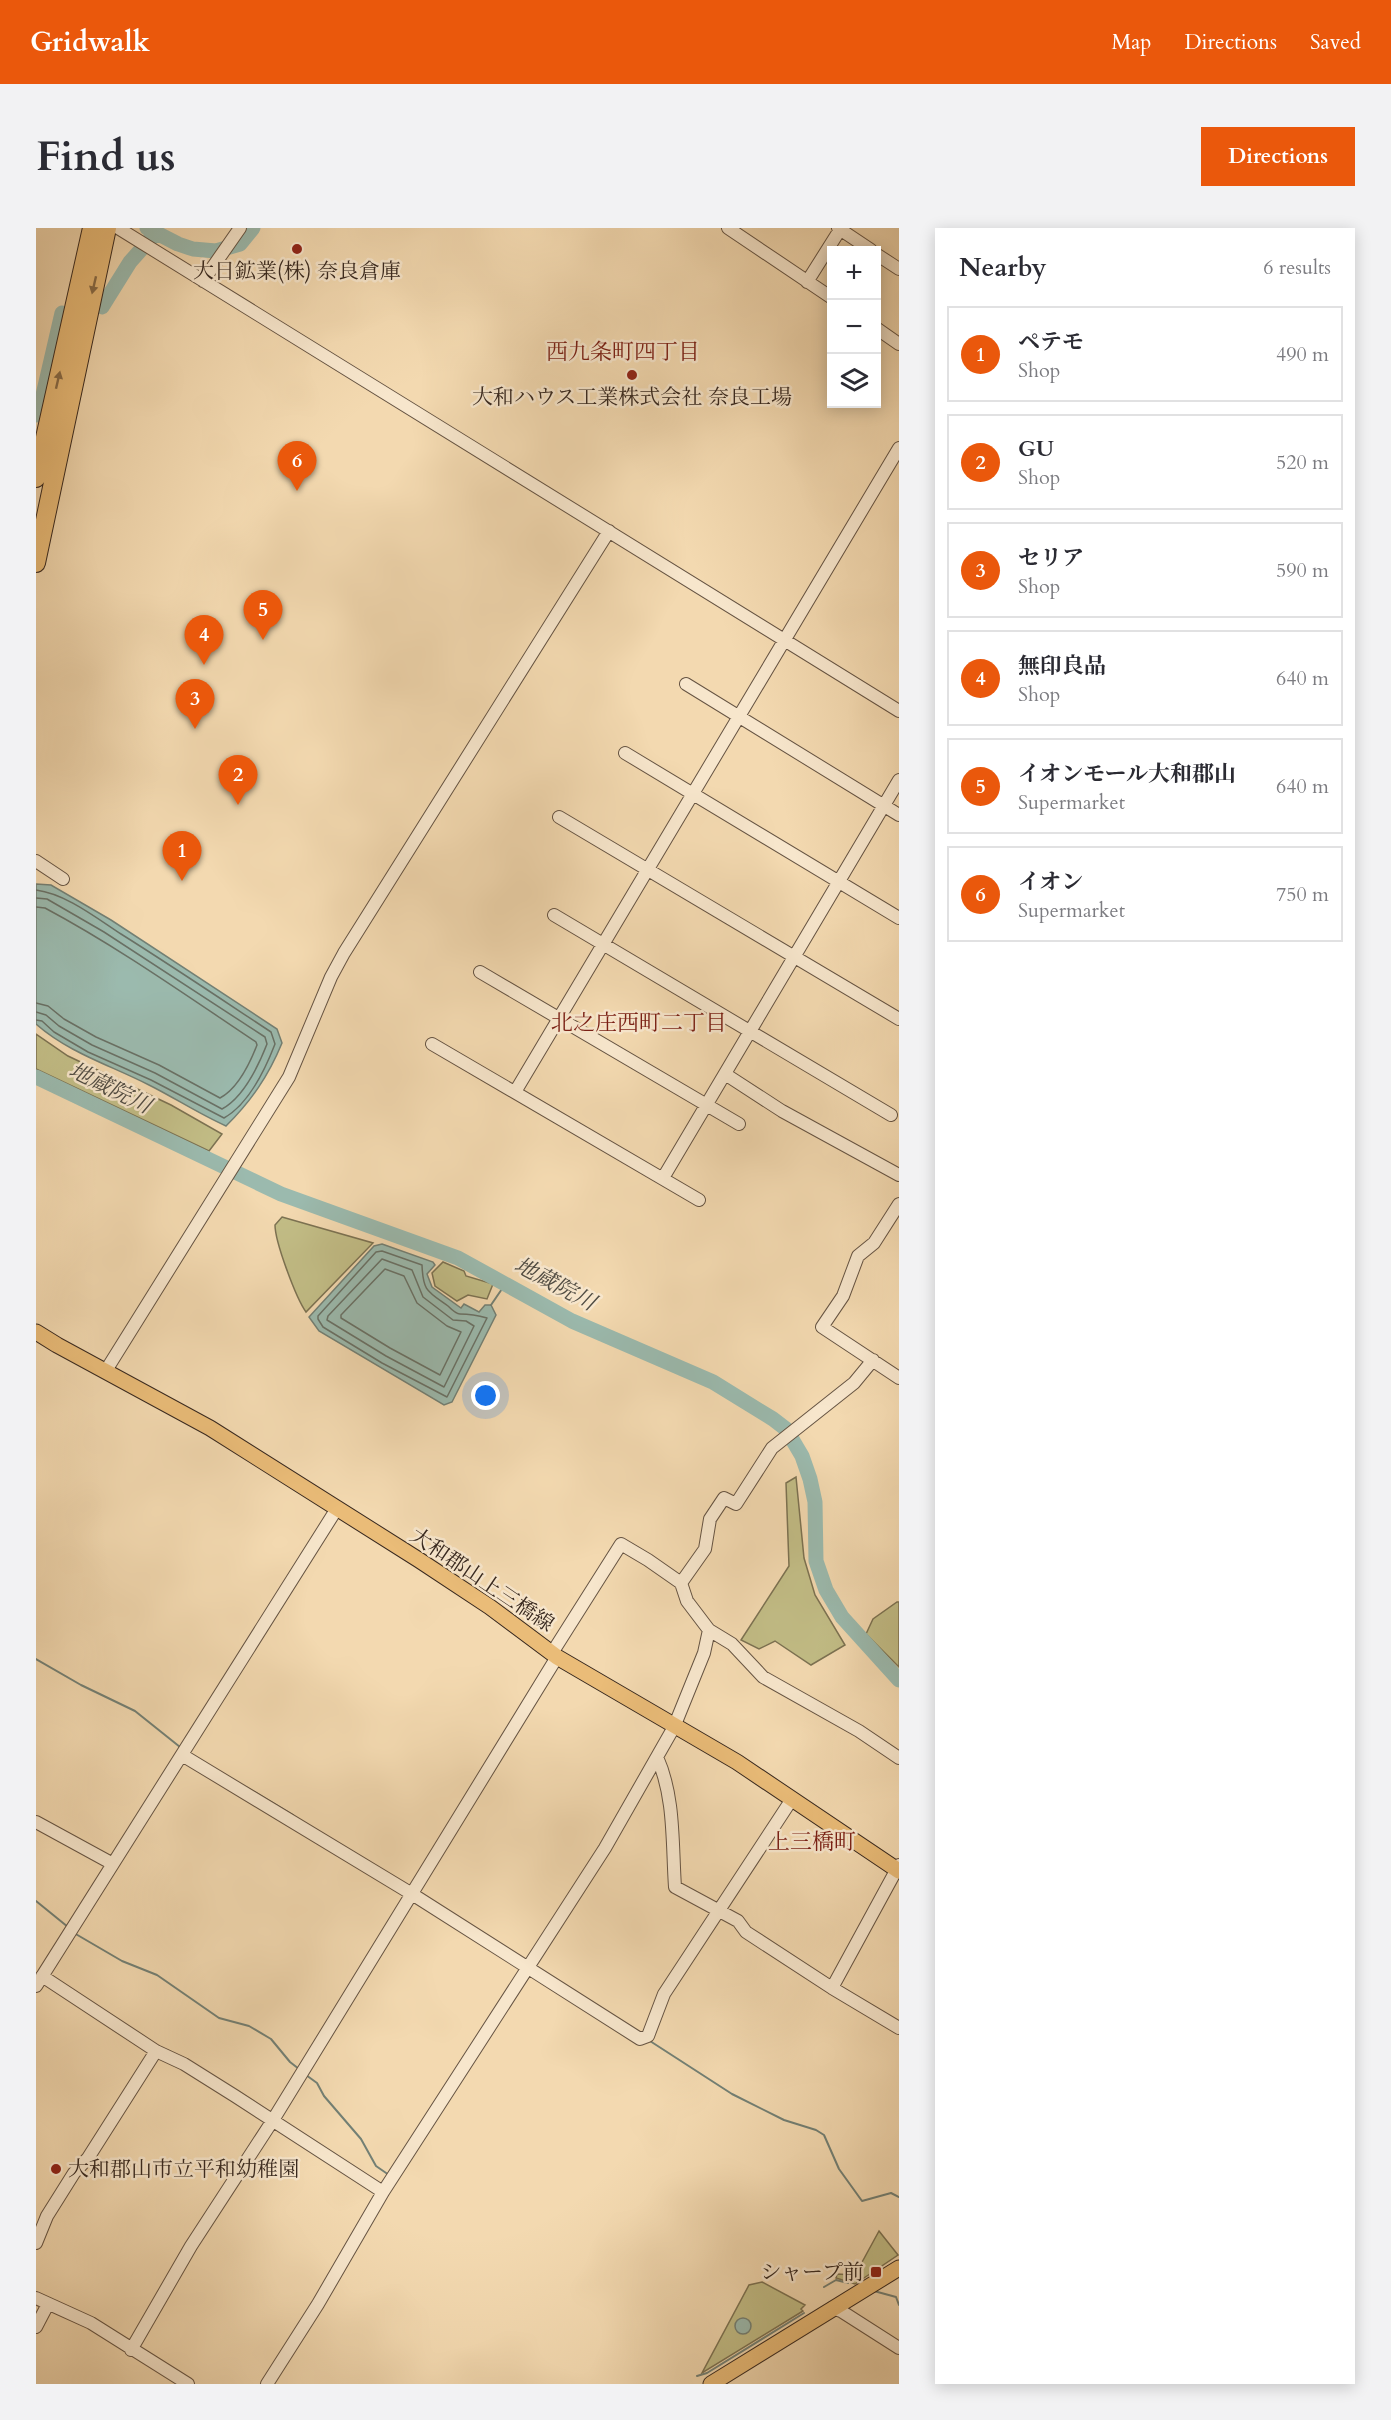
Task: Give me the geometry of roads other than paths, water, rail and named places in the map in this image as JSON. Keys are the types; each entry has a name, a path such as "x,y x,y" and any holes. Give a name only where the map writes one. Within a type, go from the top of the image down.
{"highway":[{"path":"36,478 92,228"},
{"path":"36,563 107,228"}],"main road":[{"name":"大和郡山上三橋線","path":"36,1332 210,1428 437,1572 490,1607 554,1655 737,1762 898,1869"},
{"path":"711,2384 899,2268"}],"street":[{"path":"118,228 899,711"},
{"path":"203,281 240,228"},
{"path":"728,228 827,295"},
{"path":"807,282 839,229 865,246"},
{"path":"881,257 899,269"},
{"path":"881,331 899,344"},
{"path":"515,1092 899,448"},
{"path":"105,1372 289,1077 330,976 609,531"},
{"path":"686,684 899,815"},
{"path":"625,753 899,918"},
{"path":"663,1178 899,780"},
{"path":"559,817 899,1019"},
{"path":"36,861 63,879"},
{"path":"554,915 891,1115"},
{"path":"480,972 739,1124"},
{"path":"432,1044 699,1200"},
{"path":"724,1074 782,1111 899,1175"},
{"path":"899,1204 874,1243 858,1256 843,1296 822,1327 899,1378"},
{"path":"681,1583 705,1549 710,1519 724,1498 736,1504 772,1449 782,1438 854,1383 873,1360"},
{"path":"336,1510 39,1981 156,2051 184,2064 383,2193"},
{"path":"131,2350 191,2246 273,2120 414,1892 621,1544 681,1583 687,1601 709,1630 732,1644 763,1677 859,1731 899,1758"},
{"path":"267,2384 383,2193 605,1848 674,1727 704,1653 709,1630"},
{"path":"185,1750 414,1892 528,1968 644,2038 664,1994 792,1799"},
{"path":"657,1757 669,1793 675,1887 738,1921 746,1932 899,2028"},
{"path":"36,1822 113,1864"},
{"path":"832,1988 898,1869"},
{"path":"36,2243 52,2208 74,2173 88,2158 156,2051"},
{"path":"36,2298 91,2323 188,2384"},
{"path":"36,2327 48,2304"},
{"path":"832,2308 841,2311 899,2348"}],"water":[{"path":"36,884 51,885 111,920 277,1029 282,1043 271,1067 251,1098 226,1126 149,1085 76,1051 36,1024"},
{"path":"382,1244 433,1262 435,1265 427,1274 432,1287 461,1308 464,1304 479,1312 485,1305 491,1305 496,1315 452,1402 444,1405 319,1331 309,1317 374,1246"},
{"path":"743,2318 749,2320 751,2326 749,2332 743,2334 737,2332 735,2326 737,2320"}],"waterway":[{"path":"147,228 178,244 193,249 216,251 240,244 253,228"},
{"path":"102,307 130,262 154,235"},
{"path":"36,415 40,408 62,313"},
{"name":"地蔵院川","path":"36,1077 281,1194 458,1258 572,1321 713,1382 773,1419 786,1429 802,1456 810,1479 815,1502 816,1561 826,1590 842,1617 899,1680"},
{"path":"491,1305 506,1283"},
{"path":"36,1659 81,1685 135,1711 180,1747"},
{"path":"246,1787 293,1815"},
{"path":"36,1901 68,1927"},
{"path":"74,1933 122,1961 157,1975 219,2018 249,2026 271,2039 290,2062 299,2069"},
{"path":"650,2041 732,2094 784,2120 816,2130 824,2135 839,2169 862,2201 891,2193 899,2197"},
{"path":"306,2075 317,2083 324,2096 361,2139 376,2166 389,2175"},
{"path":"824,2287 836,2280 848,2283"},
{"path":"874,2291 896,2297 899,2305"},
{"path":"697,2376 707,2373 804,2313"}],"place":[{"name":"大日鉱業(株) 奈良倉庫","path":"297,249"},
{"name":"大和ハウス工業株式会社 奈良工場","path":"632,375"},
{"name":"イオン","path":"297,491"},
{"name":"イオンモール大和郡山","path":"263,640"},
{"name":"無印良品","path":"204,665"},
{"name":"セリア","path":"195,729"},
{"name":"GU","path":"238,805"},
{"name":"ペテモ","path":"182,881"},
{"name":"大和郡山市立平和幼稚園","path":"56,2169"},
{"name":"シャープ前","path":"876,2272"}],"district":[{"name":"西九条町四丁目","path":"623,352"},
{"name":"北之庄西町二丁目","path":"639,1023"},
{"name":"上三橋町","path":"812,1842"}]}
